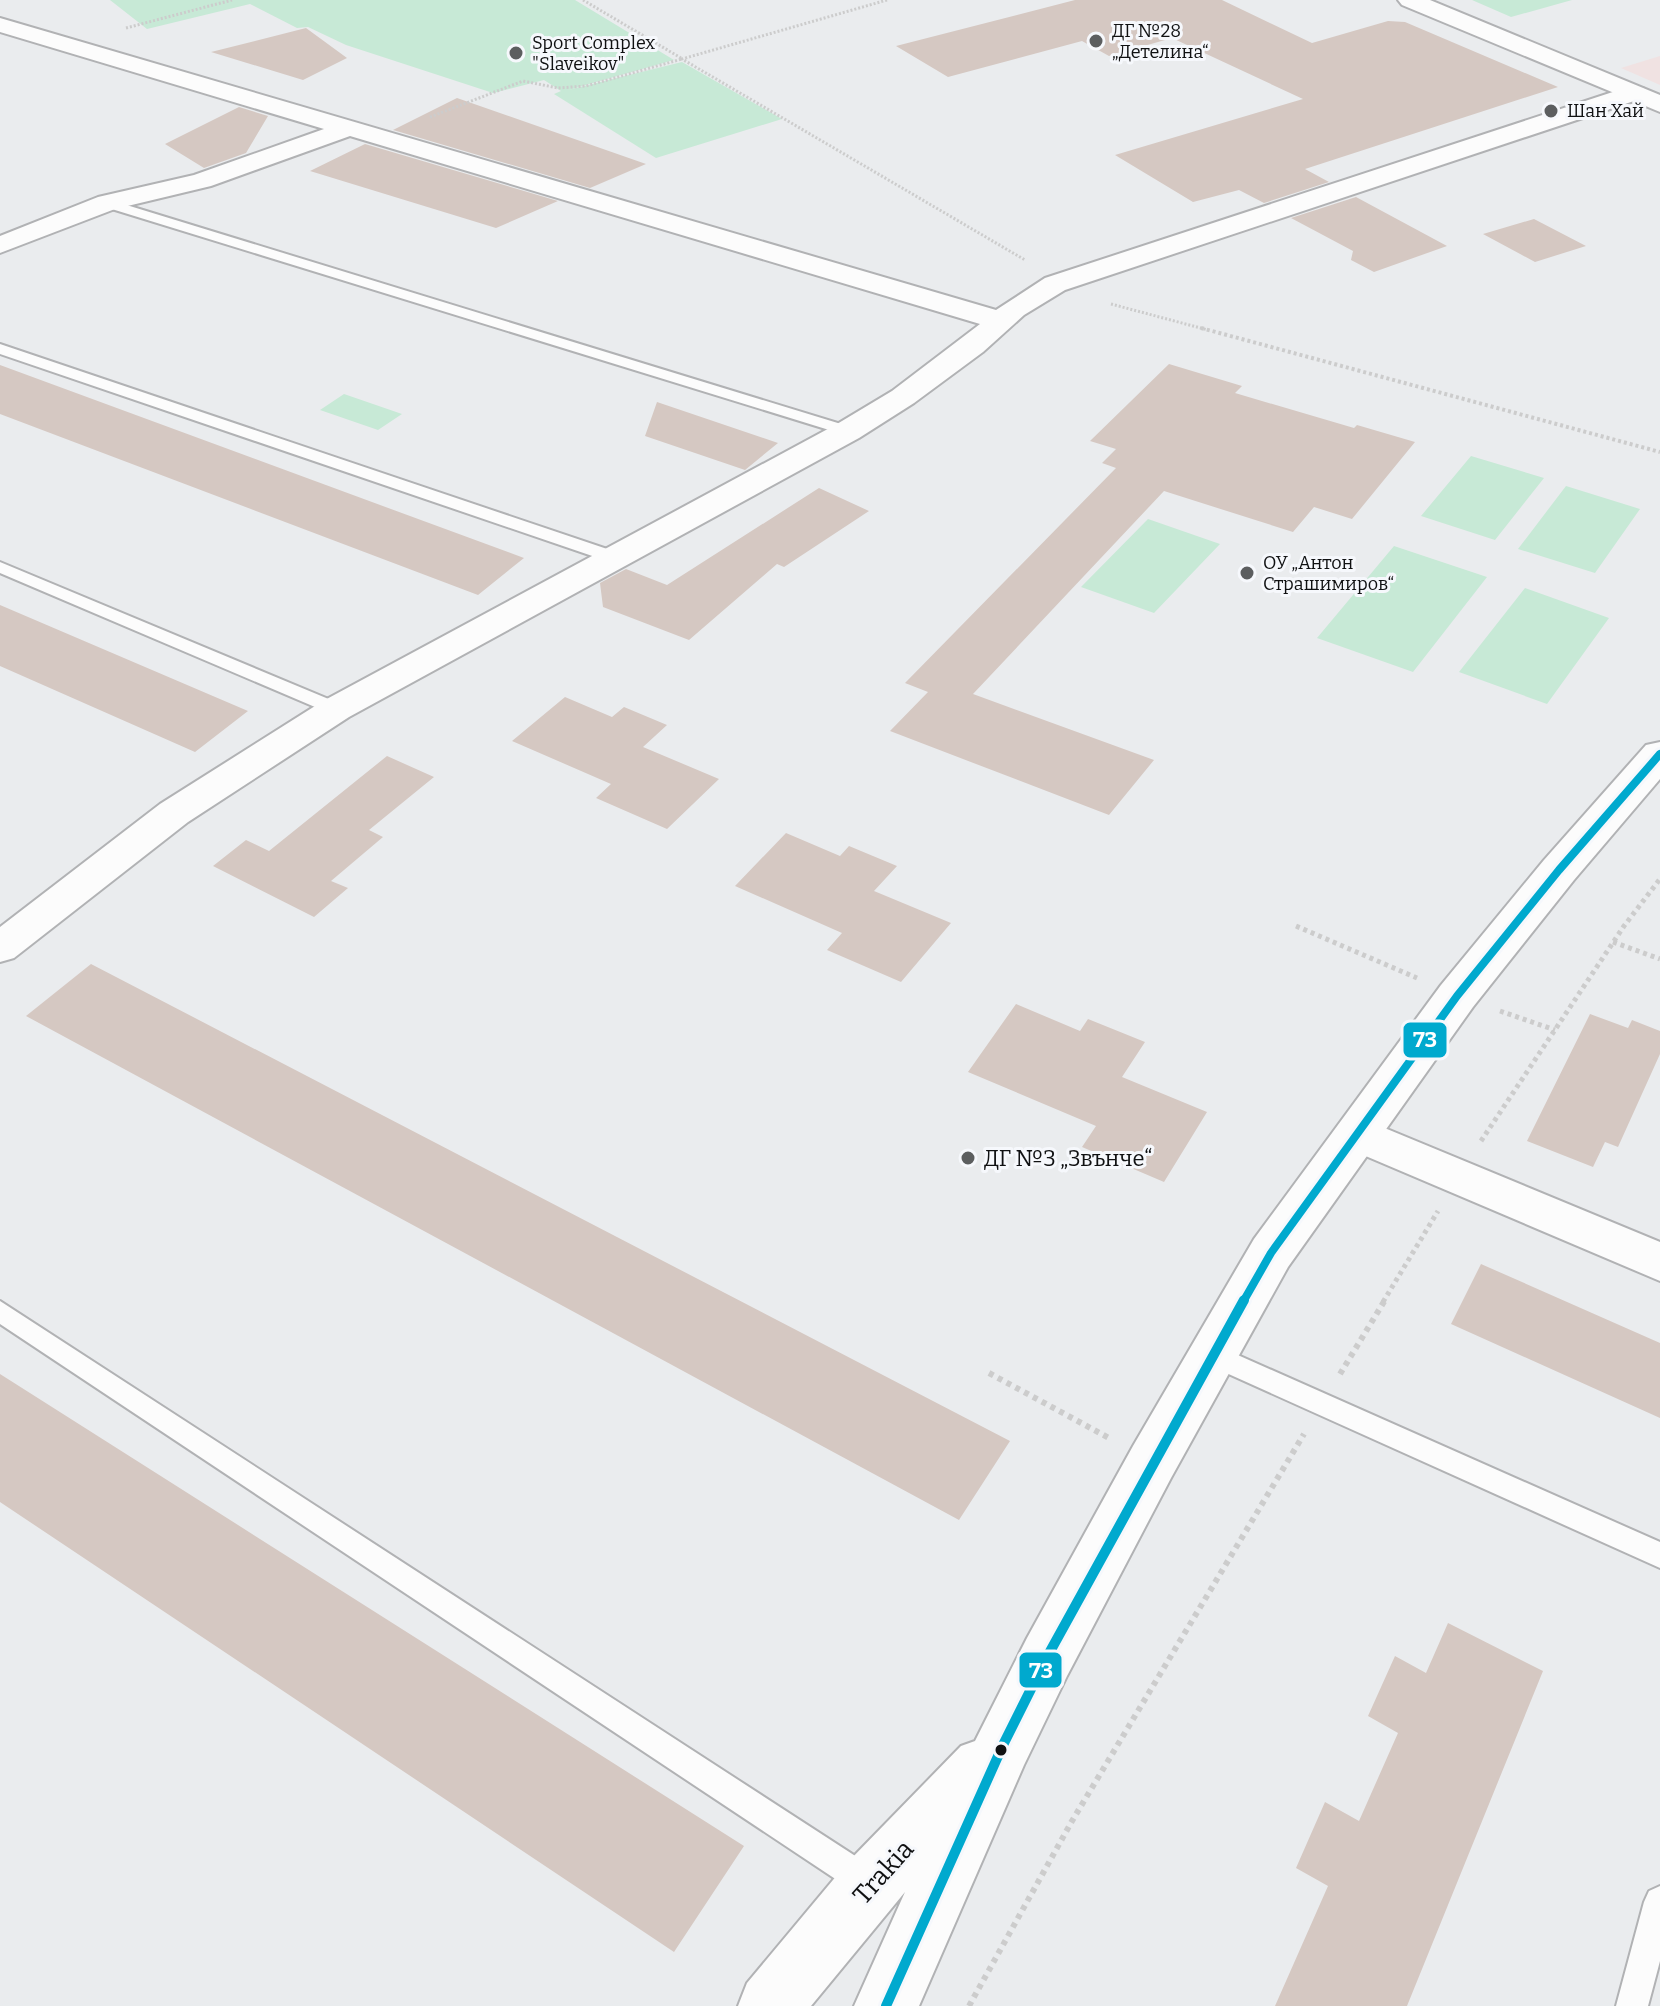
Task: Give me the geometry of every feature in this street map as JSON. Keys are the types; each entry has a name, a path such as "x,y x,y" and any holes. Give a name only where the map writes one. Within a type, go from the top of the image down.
{"main road":[{"path":"1410,0 1647,99"},
{"name":"Trakia","path":"886,2006 1003,1745 1152,1462 1271,1253 1457,996 1559,870 1660,754"},
{"name":"Trakia","path":"770,2006 870,1884 1003,1745"}],"street":[{"path":"0,25 1001,321"},
{"path":"0,948 174,813 336,709 848,431 903,397 973,346 1014,309 1055,284 1647,99"},
{"path":"0,245 107,203 202,181 350,128"},
{"path":"1358,1134 1660,1262"}],"lane":[{"path":"107,203 848,431"},
{"path":"0,349 613,557"},
{"path":"0,567 336,709"},
{"path":"0,1311 870,1884"},
{"path":"1213,1355 1660,1555"},
{"path":"1632,2006 1660,1902"}],"path":[{"path":"76,47 134,25 232,0"},
{"path":"377,136 523,81 558,88 586,86 682,59 583,0"},
{"path":"745,42 887,0"},
{"path":"1296,926 1371,959"},
{"path":"1613,942 1660,959"},
{"path":"989,1373 1152,1462"}],"shaded area":[{"path":"1660,56 1660,85 1621,68"}],"green space":[{"name":"Sport Complex \"Slaveikov\"","path":"110,0 575,0 674,60 568,90 682,62 782,119 656,158 554,94 561,91 544,80 493,93 346,45 308,27 297,28 250,4 147,29"},
{"path":"1472,0 1572,0 1511,17"},
{"path":"344,394 402,414 378,430 320,410"},
{"path":"1471,456 1544,478 1495,540 1421,516"},
{"path":"1566,486 1640,509 1595,573 1518,549"},
{"path":"1148,519 1220,544 1154,613 1081,587"},
{"path":"1394,546 1487,577 1413,672 1317,638"},
{"path":"1525,588 1609,618 1547,704 1459,672"}],"building":[{"path":"1075,0 1222,0 1312,43 1388,21 1405,22 1558,87 1305,169 1329,182 1264,203 1239,190 1193,202 1115,155 1303,99 1172,38 1109,56 1082,41 948,77 896,46"},
{"path":"306,28 347,58 303,80 211,52"},
{"path":"457,98 646,164 590,188 393,130"},
{"path":"239,107 268,116 246,153 204,168 165,144"},
{"path":"365,144 558,201 496,228 310,171"},
{"path":"1356,197 1447,246 1374,272 1351,260 1353,251 1291,218"},
{"path":"1534,219 1586,246 1535,262 1483,234"},
{"path":"1169,364 1242,386 1235,393 1354,428 1357,425 1415,442 1352,519 1314,507 1293,532 1164,491 973,694 1154,760 1109,815 890,731 928,692 905,683 1116,468 1102,463 1116,449 1090,441"},
{"path":"0,365 524,558 478,595 0,414"},
{"path":"657,402 778,443 745,470 645,436"},
{"path":"819,488 869,511 784,567 777,564 689,640 603,607 600,583 626,569 667,585"},
{"path":"0,605 248,711 195,752 0,666"},
{"path":"565,697 612,717 624,707 667,725 643,747 719,779 667,829 596,798 611,784 512,741"},
{"path":"387,756 434,777 369,830 383,837 331,881 348,888 314,917 213,866 246,840 269,851"},
{"path":"786,833 840,856 849,846 897,866 874,891 951,923 901,982 827,950 842,933 735,886"},
{"path":"91,964 1010,1441 959,1520 26,1016"},
{"path":"1016,1004 1080,1031 1088,1019 1145,1042 1122,1077 1207,1112 1164,1182 1082,1147 1096,1126 968,1072"},
{"path":"1590,1014 1628,1028 1632,1020 1660,1031 1660,1054 1618,1147 1605,1142 1593,1167 1527,1141"},
{"path":"1481,1264 1660,1343 1660,1418 1451,1324"},
{"path":"0,1374 744,1846 674,1952 0,1502"},
{"path":"1448,1623 1543,1671 1407,2006 1275,2006 1328,1886 1296,1868 1325,1802 1359,1821 1398,1733 1368,1716 1395,1656 1426,1673"}],"transit line":[{"name":"73","path":"886,2006 1003,1745 1047,1657 1152,1462 1271,1253 1457,996 1559,870 1660,754"}],"place":[{"name":"ДГ №28 „Детелина“","path":"1096,41"},
{"name":"Sport Complex \"Slaveikov\"","path":"516,53"},
{"name":"Шан Хай","path":"1551,111"},
{"name":"ОУ „Антон Страшимиров“","path":"1247,573"},
{"name":"ДГ №3 „Звънче“","path":"968,1158"}]}
